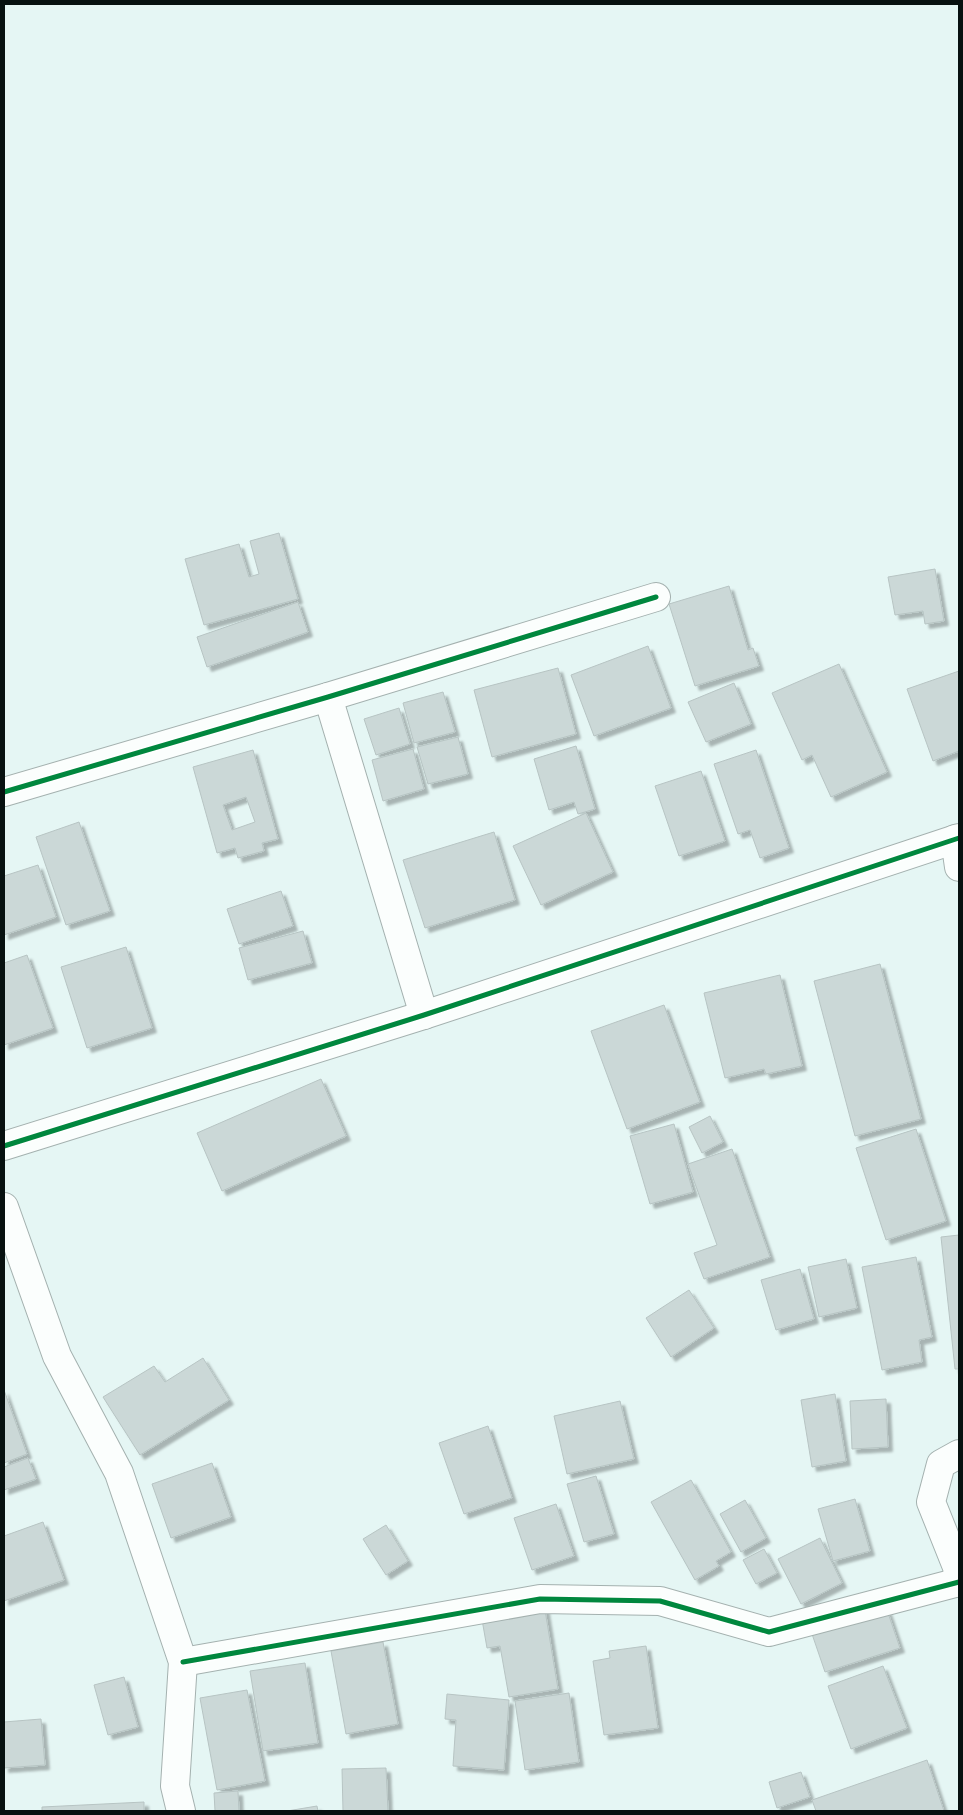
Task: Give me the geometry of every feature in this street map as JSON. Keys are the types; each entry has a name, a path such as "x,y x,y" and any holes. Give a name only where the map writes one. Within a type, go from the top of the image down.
{"street":[{"path":"4,792 328,697 656,597"},
{"path":"328,697 424,1015"},
{"path":"4,1146 424,1015 957,839 959,867"},
{"path":"4,1207 57,1356 119,1473 183,1662 175,1786 181,1811"},
{"path":"183,1662 540,1599 660,1600 769,1632 959,1583 957,1567 931,1502 942,1464 959,1454"}],"building":[{"path":"279,533 298,599 204,625 185,559 239,544 249,577 259,574 250,541"},
{"path":"935,569 944,621 925,624 923,611 895,615 888,577"},
{"path":"729,586 748,650 753,648 759,666 695,686 669,604"},
{"path":"298,602 308,632 207,667 197,637"},
{"path":"648,646 671,708 594,736 571,675"},
{"path":"839,664 887,772 831,797 812,755 802,760 772,693"},
{"path":"558,668 576,734 492,757 474,690"},
{"path":"959,671 959,751 933,761 907,689"},
{"path":"734,683 751,724 706,742 688,702"},
{"path":"443,692 455,732 414,743 403,703"},
{"path":"399,708 410,744 376,755 364,719"},
{"path":"458,737 468,774 428,784 417,747"},
{"path":"576,746 595,809 578,814 574,802 549,810 534,759"},
{"path":"413,749 424,789 383,801 372,760"},
{"path":"253,750 278,839 262,843 264,851 238,858 235,848 217,853 193,767","holes":["246,797 255,822 232,830 223,805"]},
{"path":"756,750 789,848 760,858 750,830 738,834 714,764"},
{"path":"701,771 725,841 679,856 655,786"},
{"path":"586,813 613,872 541,905 513,846"},
{"path":"79,822 110,911 66,925 36,837"},
{"path":"494,832 515,900 425,928 403,860"},
{"path":"38,865 56,917 4,935 4,876"},
{"path":"281,891 293,926 239,944 227,909"},
{"path":"303,931 312,963 248,980 239,948"},
{"path":"126,947 152,1028 87,1048 61,967"},
{"path":"27,955 53,1028 4,1045 4,963"},
{"path":"880,964 921,1119 855,1136 814,981"},
{"path":"780,975 802,1066 766,1074 764,1069 725,1078 704,993"},
{"path":"664,1005 700,1102 627,1129 591,1031"},
{"path":"321,1079 346,1136 222,1191 197,1133"},
{"path":"710,1116 723,1142 702,1153 689,1127"},
{"path":"674,1124 693,1192 650,1204 630,1136"},
{"path":"916,1129 946,1221 886,1240 856,1148"},
{"path":"732,1149 770,1257 704,1279 694,1253 717,1245 688,1164"},
{"path":"959,1235 959,1369 955,1369 941,1237"},
{"path":"916,1257 932,1337 919,1340 922,1362 882,1370 862,1267"},
{"path":"846,1259 857,1308 819,1317 808,1267"},
{"path":"800,1269 814,1319 776,1330 761,1280"},
{"path":"689,1290 714,1328 671,1357 646,1318"},
{"path":"203,1358 229,1400 140,1455 103,1397 154,1366 165,1382"},
{"path":"4,1390 27,1454 4,1463"},
{"path":"835,1394 846,1461 812,1467 801,1400"},
{"path":"886,1399 888,1447 852,1449 850,1401"},
{"path":"620,1401 634,1459 567,1474 554,1416"},
{"path":"488,1426 512,1498 464,1514 439,1443"},
{"path":"28,1458 36,1479 4,1490 4,1467"},
{"path":"212,1463 231,1517 171,1538 152,1484"},
{"path":"596,1476 614,1534 584,1542 567,1484"},
{"path":"691,1480 731,1552 716,1561 719,1566 695,1580 651,1502"},
{"path":"855,1499 870,1551 833,1561 818,1509"},
{"path":"745,1500 766,1538 741,1552 720,1514"},
{"path":"556,1504 574,1556 532,1570 514,1518"},
{"path":"43,1522 64,1580 4,1601 4,1536"},
{"path":"386,1525 408,1561 386,1575 363,1539"},
{"path":"820,1538 842,1583 801,1604 778,1559"},
{"path":"764,1549 777,1573 756,1584 743,1560"},
{"path":"544,1604 558,1689 509,1697 500,1646 487,1648 481,1614"},
{"path":"887,1610 900,1648 825,1672 812,1634"},
{"path":"383,1642 398,1724 346,1734 331,1651"},
{"path":"646,1646 658,1728 604,1735 593,1661 610,1658 609,1651"},
{"path":"305,1663 318,1743 263,1751 250,1671"},
{"path":"883,1666 907,1728 851,1749 828,1686"},
{"path":"124,1677 138,1727 108,1735 94,1685"},
{"path":"247,1690 265,1781 217,1790 200,1698"},
{"path":"569,1693 579,1762 525,1770 515,1701"},
{"path":"447,1694 509,1700 504,1770 453,1766 456,1720 445,1719"},
{"path":"41,1719 45,1765 4,1768 4,1722"},
{"path":"927,1760 944,1811 816,1811 812,1800"},
{"path":"386,1768 388,1811 343,1811 342,1769"},
{"path":"801,1772 810,1797 777,1808 769,1782"},
{"path":"238,1791 239,1811 215,1811 214,1793"},
{"path":"144,1802 144,1811 42,1811 42,1807"},
{"path":"317,1806 318,1811 287,1811"}],"cycle path":[{"path":"4,792 328,697 656,597"},
{"path":"4,1146 424,1015 959,838"},
{"path":"183,1662 540,1599 660,1601 769,1632 959,1582"}]}
